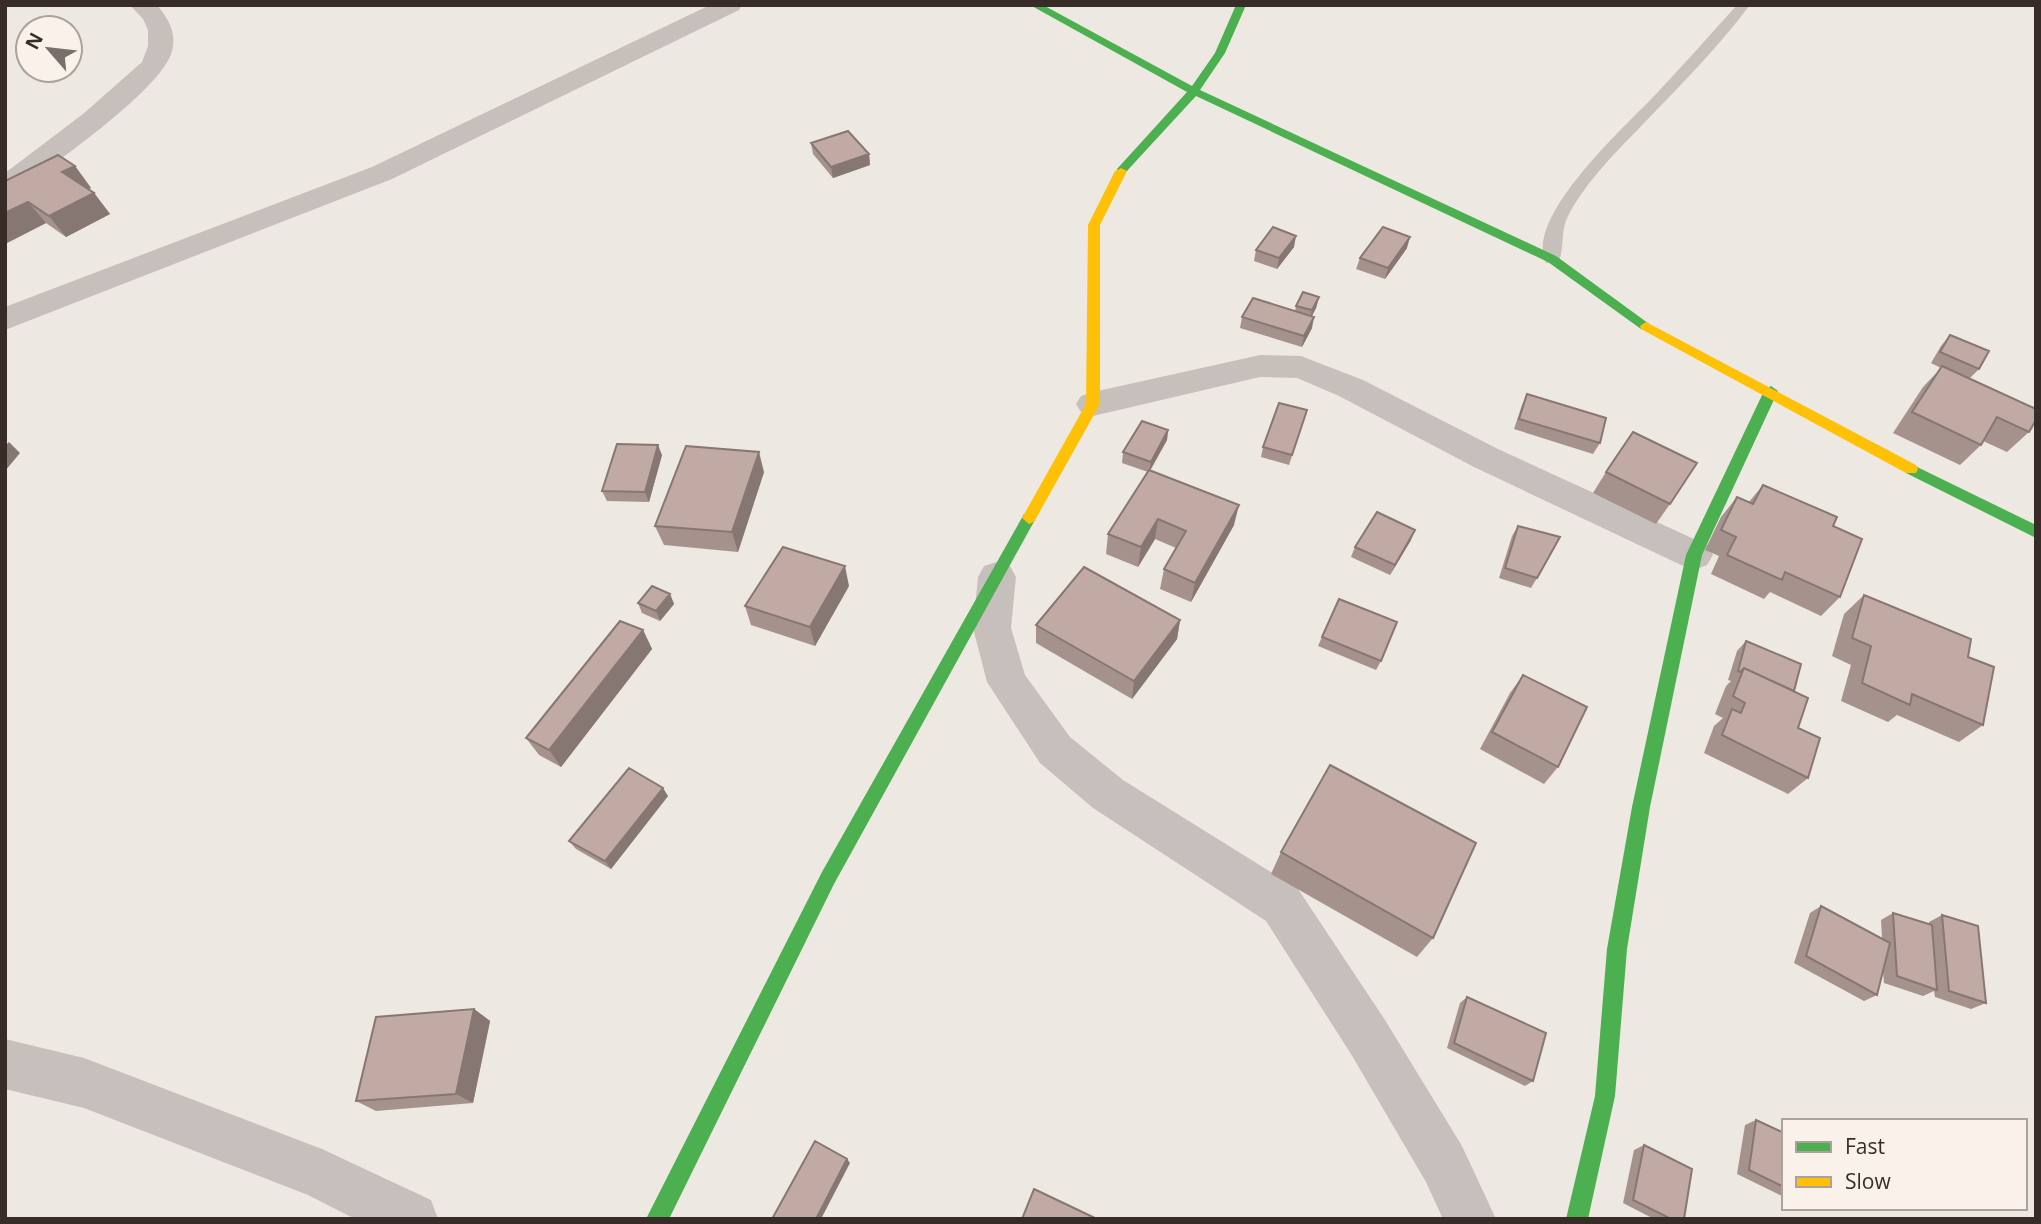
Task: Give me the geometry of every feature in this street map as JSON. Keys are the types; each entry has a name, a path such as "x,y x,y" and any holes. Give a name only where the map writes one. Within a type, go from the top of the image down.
{"street":[{"path":"5,186 89,124 155,61 162,40 159,23 142,5"},
{"path":"5,319 382,173 730,5"},
{"path":"1035,5 1194,91 1552,260 1649,328 1771,391 1852,439 2033,527"},
{"path":"657,1219 828,878 1093,404 1094,225 1124,166 1194,91 1220,53 1241,5"},
{"path":"1093,404 1260,366 1301,367 1350,388 1486,458 1694,555"},
{"path":"1577,1219 1605,1096 1617,949 1641,807 1694,555 1771,391"},
{"path":"997,577 992,628 1007,682 1055,750 1108,794 1282,905 1368,1037 1444,1164 1470,1219"},
{"path":"5,1064 84,1083 321,1175 412,1219"}],"lane":[{"path":"1552,260 1553,234 1559,218 1594,166 1744,5"}],"building":[{"path":"848,131 869,154 831,167 811,143"},
{"path":"58,155 75,166 62,172 94,193 49,216 28,202 5,213 5,181"},
{"path":"1273,227 1296,236 1279,258 1256,250"},
{"path":"1383,227 1410,237 1388,268 1360,258"},
{"path":"1303,292 1319,297 1312,310 1296,306"},
{"path":"1253,298 1314,317 1304,336 1242,317"},
{"path":"1950,335 1989,351 1979,369 1940,352"},
{"path":"1942,366 2036,409 2036,420 2029,432 1997,417 1981,445 1912,412"},
{"path":"1527,394 1606,418 1600,443 1519,419"},
{"path":"1279,403 1307,410 1292,455 1263,447"},
{"path":"1142,421 1168,430 1151,462 1123,452"},
{"path":"1633,432 1697,463 1670,504 1606,472"},
{"path":"617,444 658,445 645,492 602,491"},
{"path":"686,446 759,452 732,532 655,526"},
{"path":"1149,470 1239,505 1195,583 1164,569 1186,531 1158,519 1141,547 1108,534"},
{"path":"1763,485 1837,517 1833,526 1862,539 1840,597 1785,572 1782,580 1727,555 1736,537 1721,530 1737,497 1753,504"},
{"path":"1377,512 1415,530 1395,565 1355,547"},
{"path":"1518,526 1560,537 1537,578 1505,568"},
{"path":"783,547 845,566 810,627 745,606"},
{"path":"1084,567 1180,620 1134,681 1036,625"},
{"path":"652,586 670,594 656,611 638,603"},
{"path":"1864,595 1971,639 1968,657 1994,667 1983,725 1912,694 1910,705 1862,683 1871,646 1852,638"},
{"path":"1339,599 1397,622 1381,661 1322,637"},
{"path":"620,621 643,630 549,750 526,738"},
{"path":"1746,641 1801,664 1794,691 1744,668 1738,671"},
{"path":"1744,668 1808,698 1798,728 1820,738 1808,778 1722,735 1732,709 1741,713 1745,703 1733,696"},
{"path":"1523,675 1587,707 1558,767 1492,732"},
{"path":"1330,765 1476,843 1433,938 1281,852"},
{"path":"629,768 663,788 605,861 569,841"},
{"path":"1821,906 1890,943 1877,995 1806,956"},
{"path":"1893,913 1932,925 1937,990 1897,976"},
{"path":"1942,915 1978,926 1986,1003 1949,991"},
{"path":"1467,997 1546,1033 1533,1081 1454,1043"},
{"path":"474,1009 456,1094 356,1101 376,1017"},
{"path":"1756,1120 1782,1132 1782,1186 1749,1170"},
{"path":"815,1141 847,1159 816,1219 772,1219"},
{"path":"1644,1145 1692,1169 1684,1219 1671,1219 1633,1200"},
{"path":"1034,1189 1097,1219 1022,1219"}],"traffic: fast":[{"path":"1035,5 1194,91 1552,259 1646,326"},
{"path":"1121,171 1194,91 1220,53 1241,5"},
{"path":"1577,1219 1605,1096 1617,949 1641,807 1694,555 1771,391"},
{"path":"1911,469 2036,532"},
{"path":"657,1219 828,878 1029,518"}],"traffic: slow":[{"path":"1029,518 1093,404 1094,225 1121,171"},
{"path":"1646,326 1911,469"}]}
